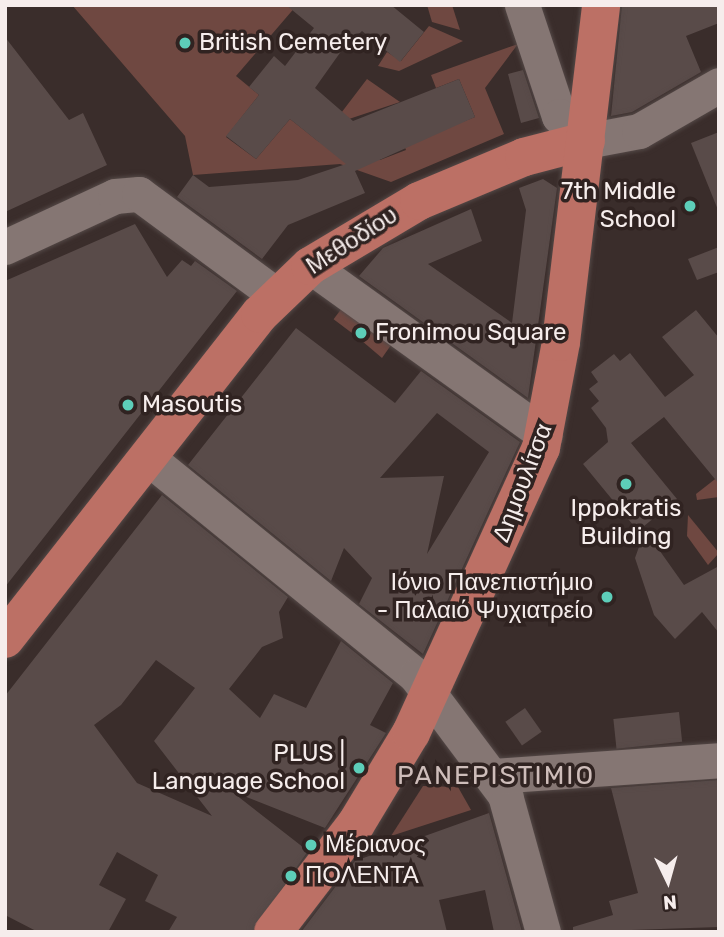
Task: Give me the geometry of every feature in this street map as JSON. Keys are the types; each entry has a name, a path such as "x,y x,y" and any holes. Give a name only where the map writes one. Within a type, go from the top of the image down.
{"main road":[{"name":"Δημουλίτσα","path":"273,932 356,824 430,694 545,435 586,141 601,5"},
{"name":"Μεθοδίου","path":"146,457 276,295 310,267 419,201 524,157 586,141"},
{"path":"5,639 146,457"}],"street":[{"path":"522,5 559,116 586,141 639,131 719,85"},
{"path":"5,247 115,196 139,194 276,295"},
{"path":"310,267 545,435"},
{"path":"146,457 384,646 430,694 493,776 514,821 543,932"},
{"path":"493,776 719,761"}],"shaded area":[{"path":"72,5 297,5 236,76 259,95 226,137 256,159 290,119 319,142 367,79 400,102 340,122 380,160 406,150 404,145 475,117 459,79 436,88 431,75 518,44 485,88 504,134 391,182 340,164 193,175 185,136"},
{"path":"427,5 452,5 460,30 432,22"},
{"path":"429,26 463,41 399,71 378,66 387,52 401,61"},
{"path":"342,308 362,323 354,334 334,319"},
{"path":"371,330 391,345 382,358 362,341"},
{"path":"719,476 719,497 697,500 696,494"},
{"path":"688,515 719,553 708,565 687,536"},
{"path":"423,786 458,787 471,810 391,836"}],"building":[{"path":"286,5 391,5 424,32 400,62 362,31 342,50 315,88 353,121 459,79 475,117 355,171 365,193 288,225 262,259 177,197 193,175 209,187 298,180 346,164 290,119 256,159 226,136 259,95 249,87 274,56 285,66 314,28"},
{"path":"622,5 719,5 719,23 686,36 701,72 632,112 611,116"},
{"path":"5,37 69,120 83,113 107,165 5,212"},
{"path":"523,70 539,118 521,123 508,74"},
{"path":"719,132 719,210 718,210 691,143"},
{"path":"543,179 557,188 528,398 359,276 383,248 471,209 482,241 428,264 512,323 526,210 519,188"},
{"path":"135,224 167,277 182,260 191,266 195,261 237,291 5,587 5,281"},
{"path":"719,247 719,272 697,280 688,259"},
{"path":"696,310 719,338 719,484 664,417 631,443 677,499 638,531 583,464 608,442 606,428 591,408 599,401 589,389 598,382 591,372 614,354 620,361 630,353 665,397 694,375 662,337"},
{"path":"296,328 395,403 421,371 520,442 423,654 359,604 372,578 344,548 331,581 188,465","holes":["437,413 489,452 427,554 444,476 380,478"]},
{"path":"162,495 288,597 279,612 283,638 262,647 229,689 260,718 274,694 306,708 341,641 393,683 370,725 386,733 325,828 231,791 308,851 252,932 168,932 177,917 145,901 158,875 117,852 99,885 126,899 108,932 38,932 5,915 5,696","holes":["156,660 195,688 154,741 212,816 137,783 94,725 121,705"]},
{"path":"645,530 684,585 719,566 719,633 702,612 675,639 654,615 635,558"},
{"path":"525,708 542,732 522,746 505,722"},
{"path":"679,712 682,742 616,749 613,719"},
{"path":"719,780 719,927 573,932 573,927 613,915 609,901 638,893 611,788"},
{"path":"489,813 522,932 494,932 485,890 439,900 447,932 301,932 355,861"}],"place":[{"name":"British Cemetery","path":"185,43"},
{"name":"7th Middle School","path":"690,206"},
{"name":"Fronimou Square","path":"361,333"},
{"name":"Masoutis","path":"128,405"},
{"name":"Ippokratis Building","path":"626,484"},
{"name":"Ιόνιο Πανεπιστήμιο - Παλαιό Ψυχιατρείο","path":"607,597"},
{"name":"PLUS | Language School","path":"359,768"},
{"name":"Μέριανος","path":"311,845"},
{"name":"ΠΟΛΕΝΤΑ","path":"291,876"}],"district":[{"name":"PANEPISTIMIO","path":"496,776"}]}
